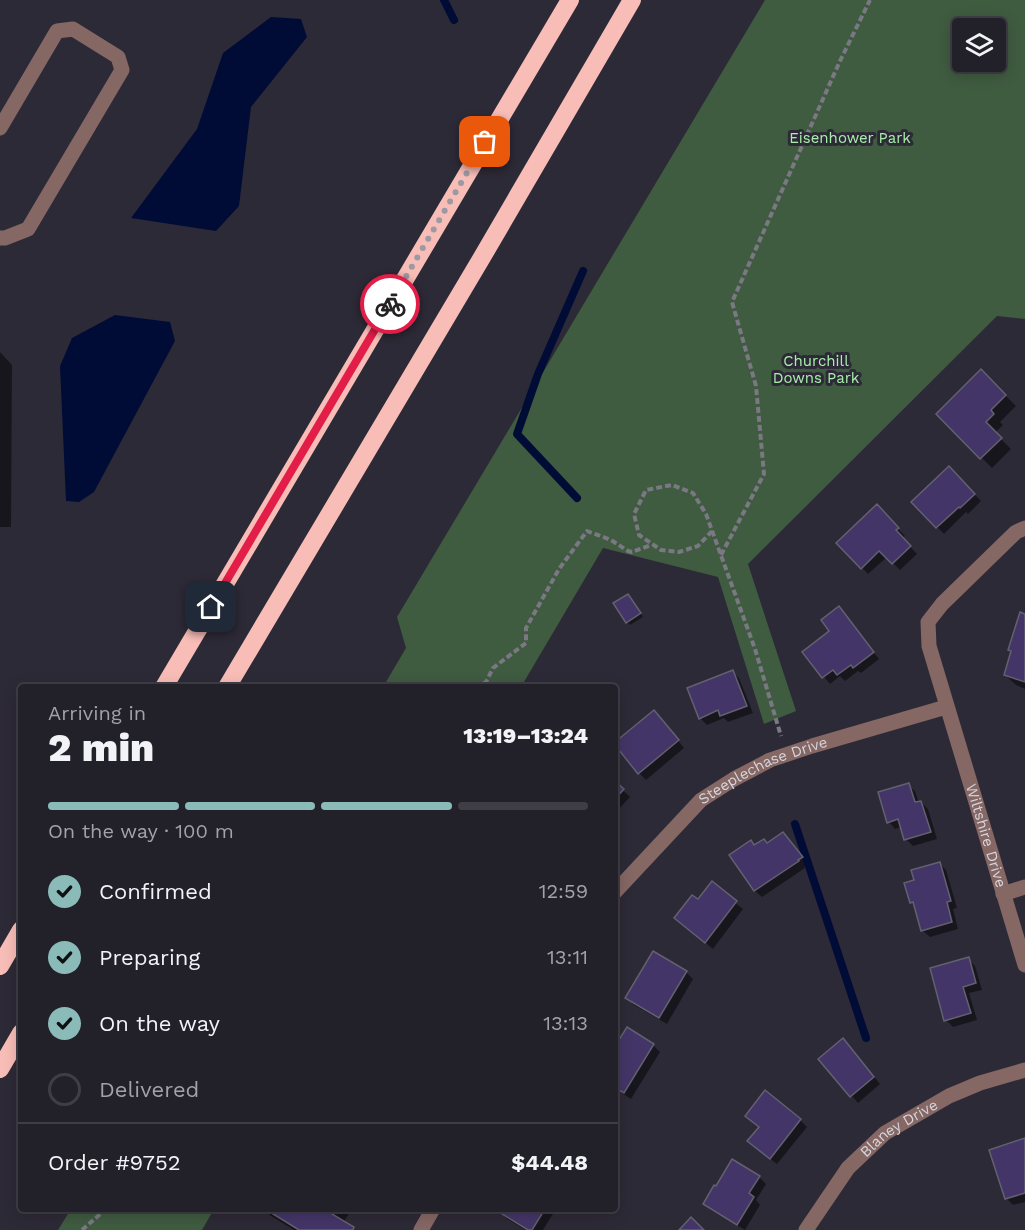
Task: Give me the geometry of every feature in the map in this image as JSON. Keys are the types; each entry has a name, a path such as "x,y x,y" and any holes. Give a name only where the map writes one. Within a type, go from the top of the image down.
{"highway":[{"path":"166,684 570,0"},
{"path":"229,684 632,0"},
{"path":"0,966 18,935"},
{"path":"0,1069 18,1038"}],"street":[{"path":"0,128 57,31 73,29 118,57 122,70 28,229 0,238"},
{"name":"Wiltshire Drive","path":"1025,528 1016,532 942,604 928,622 929,646 946,707 1025,965"},
{"name":"Steeplechase Drive","path":"618,889 701,800 734,779 786,754 946,707"},
{"path":"1003,894 1025,887"},
{"name":"Blaney Drive","path":"806,1230 848,1168 885,1133 949,1096 980,1083 1025,1070"},
{"path":"421,1230 431,1212"}],"path":[{"path":"721,555 764,474 756,386 732,302 840,61 870,0"},
{"path":"712,531 698,546 679,552 661,550 639,535 634,514 646,490 672,484 693,493 706,514 755,649 786,754"},
{"path":"482,684 486,682 493,668 526,644 526,628 559,569 587,531 611,540 632,552 652,545"},
{"path":"82,1230 103,1212"}],"green space":[{"name":"Eisenhower Park","path":"765,0 1025,0 1025,319 997,316 748,564 796,711 764,724 718,577 603,548 523,684 385,684 406,648 397,617"},
{"path":"69,1212 212,1212 202,1230 58,1230"}],"water":[{"path":"271,17 301,19 307,37 251,107 239,206 216,231 131,218 197,129 223,53"},
{"path":"115,315 170,322 175,341 94,492 79,502 66,501 60,366 72,338"}],"building":[{"path":"981,369 1006,395 991,410 994,414 986,422 1002,438 980,459 936,414"},
{"path":"949,466 975,494 936,528 911,502"},
{"path":"877,504 899,528 896,530 911,546 892,564 879,551 861,569 836,543"},
{"path":"628,594 641,613 626,623 613,603"},
{"path":"839,606 874,652 853,668 851,665 837,675 833,670 822,678 802,652 829,631 821,620"},
{"path":"1020,612 1025,614 1025,682 1004,675 1011,651 1008,650"},
{"path":"733,670 747,706 720,716 718,710 699,719 687,688"},
{"path":"654,710 679,740 638,774 618,749 618,740"},
{"path":"909,783 915,802 921,801 931,832 904,840 898,819 887,823 878,792"},
{"path":"618,784 624,789 618,796"},
{"path":"783,832 803,857 754,891 729,855 751,840 754,845 764,839 767,843"},
{"path":"940,862 951,901 947,902 952,922 921,931 913,902 910,903 904,883 914,880 911,870"},
{"path":"712,881 737,901 705,943 674,918 692,895 698,899"},
{"path":"653,951 687,971 659,1018 625,998"},
{"path":"969,957 976,983 963,987 971,1013 944,1021 930,968"},
{"path":"627,1027 654,1044 624,1093 618,1090 618,1041"},
{"path":"843,1038 874,1077 850,1097 818,1059"},
{"path":"765,1090 801,1119 770,1159 747,1141 759,1127 745,1116"},
{"path":"1025,1138 1025,1193 1005,1199 989,1150"},
{"path":"732,1159 760,1176 749,1193 754,1197 737,1225 703,1204"},
{"path":"270,1212 333,1212 332,1214 354,1227 353,1230 299,1230"},
{"path":"499,1212 543,1212 532,1230 528,1230"},
{"path":"691,1217 704,1230 679,1230"}],"waterway":[{"path":"444,0 454,20"},
{"path":"577,498 517,434 538,374 583,271"},
{"path":"795,824 866,1038"}],"way so far":[{"path":"390,304 485,142"}],"route":[{"path":"211,607 390,304"}],"park label":[{"name":"Churchill Downs Park","path":"816,370"}]}
